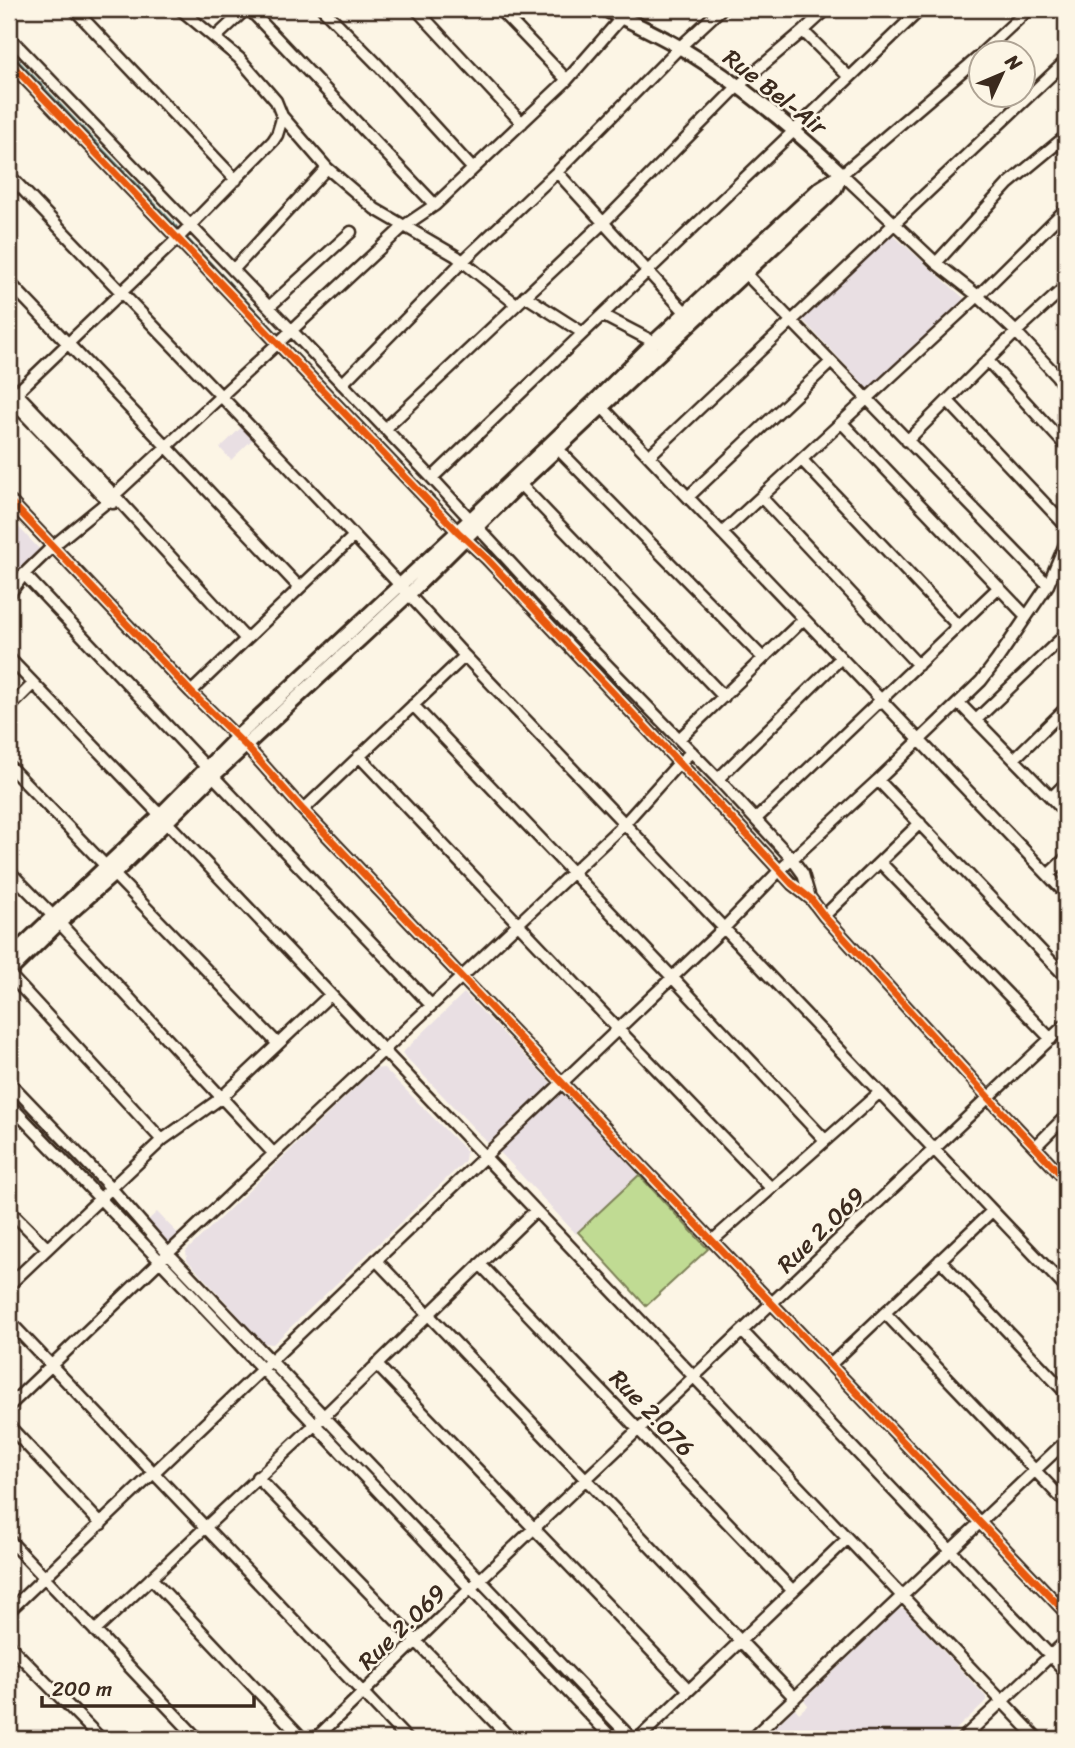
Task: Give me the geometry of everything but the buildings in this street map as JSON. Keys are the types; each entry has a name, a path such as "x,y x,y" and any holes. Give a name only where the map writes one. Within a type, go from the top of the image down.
{"main road":[{"name":"Rue Bel-Air","path":"604,9 619,13 680,47 738,86 795,130 842,174"},
{"path":"474,524 835,190 842,174"},
{"path":"9,958 109,870 209,771 462,536 653,342 820,188 842,174"},
{"path":"9,973 56,919"}],"street":[{"path":"74,9 236,180"},
{"path":"180,9 248,66 276,102 282,116 327,168 375,209 456,256 516,304"},
{"path":"215,38 247,9 435,205"},
{"path":"323,9 473,169"},
{"path":"416,9 522,123"},
{"path":"499,9 567,80"},
{"path":"385,429 604,222 738,86 827,9"},
{"path":"432,478 922,9"},
{"path":"999,38 1029,9"},
{"path":"342,384 463,261 557,172 714,11"},
{"path":"9,595 24,574 53,546 111,498 404,226 435,205 522,123 567,80 619,13"},
{"path":"803,31 849,77"},
{"path":"9,37 756,819 803,874 810,899"},
{"path":"649,456 1066,61"},
{"path":"9,62 679,763 779,872 810,899 1066,1180"},
{"path":"967,67 842,174 936,263 978,296 1016,332 1065,387"},
{"path":"246,639 127,509 111,498 10,395 236,180 273,141 282,116"},
{"path":"936,263 1007,184 1066,136"},
{"path":"233,270 327,168"},
{"path":"557,172 685,312"},
{"path":"9,175 1066,1288"},
{"path":"722,533 978,296 1066,209"},
{"path":"269,307 351,232"},
{"path":"744,274 1048,585"},
{"path":"9,282 299,587"},
{"path":"907,441 1066,286"},
{"path":"525,296 583,333"},
{"path":"602,315 653,342"},
{"path":"988,361 1066,446"},
{"path":"688,497 831,362"},
{"path":"948,401 1066,526"},
{"path":"602,407 1066,894"},
{"path":"842,423 1026,616"},
{"path":"558,449 764,658"},
{"path":"802,460 958,626"},
{"path":"520,484 724,697"},
{"path":"761,497 918,665"},
{"path":"9,500 242,742 303,810 1066,1614"},
{"path":"191,692 354,536"},
{"path":"9,1611 724,928 792,859 960,703 989,671 1048,585 1066,542"},
{"path":"24,574 431,1005"},
{"path":"756,819 999,587"},
{"path":"679,739 804,619"},
{"path":"976,720 1066,634"},
{"path":"303,810 465,656"},
{"path":"718,779 841,657"},
{"path":"9,658 1038,1739"},
{"path":"9,708 33,684"},
{"path":"960,703 1066,813"},
{"path":"413,705 825,1140"},
{"path":"1014,759 1066,708"},
{"path":"9,1406 625,823 692,752"},
{"path":"359,756 771,1188"},
{"path":"9,766 278,1044"},
{"path":"878,780 1066,977"},
{"path":"1051,798 1066,783"},
{"path":"824,916 920,823"},
{"path":"1048,875 1066,858"},
{"path":"880,862 1051,1039"},
{"path":"9,871 274,1154"},
{"path":"9,973 162,1140"},
{"path":"9,1285 162,1140 221,1098 330,995"},
{"name":"Rue 2.069","path":"315,1739 1066,1024"},
{"path":"9,1082 111,1188 164,1257 262,1369 613,1739"},
{"path":"712,1241 880,1092"},
{"path":"9,1104 98,1198 164,1257 271,1361 632,1739"},
{"path":"1035,1147 1066,1116"},
{"path":"9,1210 47,1248"},
{"path":"95,1630 324,1416 535,1211"},
{"path":"830,1365 992,1211"},
{"path":"376,1260 795,1698"},
{"path":"940,1261 1066,1393"},
{"name":"Rue 2.076","path":"480,1264 793,1591"},
{"path":"885,1313 1066,1503"},
{"path":"9,1321 407,1739"},
{"path":"742,1331 1066,1672"},
{"path":"376,1364 689,1690"},
{"path":"9,1426 101,1524"},
{"path":"751,1739 1066,1441"},
{"path":"257,1477 511,1739"},
{"path":"638,1739 847,1539"},
{"path":"9,1540 194,1738"},
{"path":"151,1578 303,1739"},
{"path":"962,1739 1066,1641"},
{"path":"9,1645 101,1739"}],"shaded area":[{"path":"893,235 966,300 870,391 802,319"},
{"path":"246,423 257,435 231,460 220,448"},
{"path":"9,517 44,554 9,588"},
{"path":"464,993 551,1083 488,1143 402,1053"},
{"path":"384,1068 466,1151 465,1161 273,1344 264,1343 187,1260 186,1251 375,1069"},
{"path":"560,1090 639,1175 576,1234 497,1149"},
{"path":"157,1212 180,1236 169,1246 146,1222"},
{"path":"899,1609 904,1609 986,1697 986,1701 946,1739 762,1739 795,1708 799,1713 808,1705 804,1700"}],"green space":[{"path":"639,1175 708,1249 646,1306 578,1232"}],"waterway":[{"path":"9,51 179,229"},
{"path":"186,237 279,335"},
{"path":"290,347 457,522"}],"cycle path":[{"path":"9,62 458,532 487,559 792,884 811,899 1066,1180"},
{"path":"9,500 191,692 246,746 303,810 1066,1613"}]}
